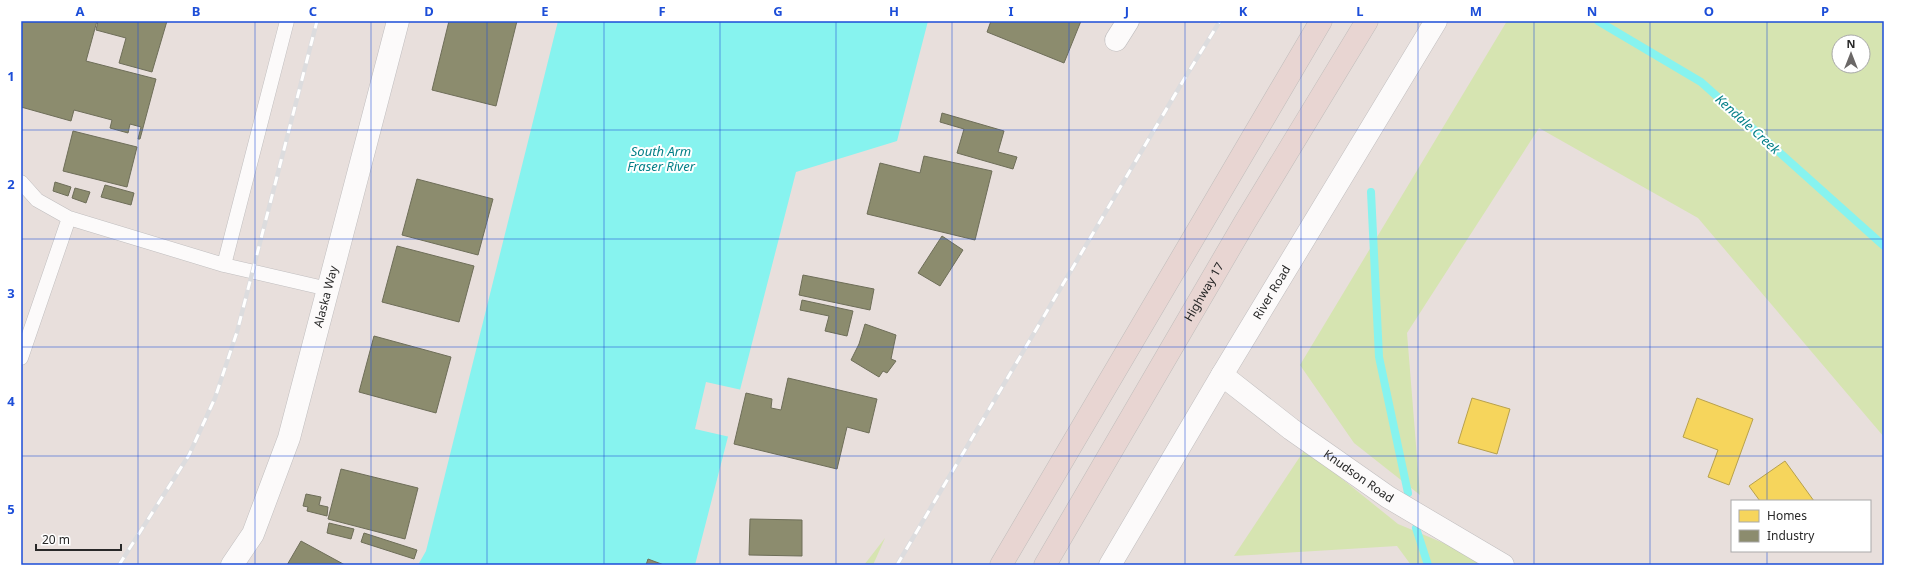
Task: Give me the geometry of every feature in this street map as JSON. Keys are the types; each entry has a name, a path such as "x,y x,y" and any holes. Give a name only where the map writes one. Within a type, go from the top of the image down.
{"highway":[{"path":"1001,565 1321,21"},
{"name":"Highway 17","path":"1045,565 1246,222 1367,21"}],"street":[{"name":"Alaska Way","path":"232,565 253,534 289,438 398,21"},
{"path":"1116,40 1128,21"},
{"name":"River Road","path":"1110,565 1222,375 1436,21"},
{"name":"Knudson Road","path":"1222,375 1290,429 1388,497 1503,565"}],"lane":[{"path":"224,265 287,21"},
{"path":"21,182 37,200 69,218 224,265 328,289"},
{"path":"21,358 69,218"}],"green space":[{"path":"1507,21 1884,21 1884,437 1698,218 1539,128 1407,333 1420,495 1354,443 1300,365"},
{"path":"1305,449 1398,524 1496,565 1411,565 1397,546 1234,556"},
{"path":"885,538 873,565 864,565"}],"water":[{"name":"South Arm Fraser River","path":"558,21 928,21 897,141 796,172 695,565 418,565 426,551"}],"pier":[{"path":"706,382 742,390 730,437 695,429"}],"building: Homes":[{"path":"1472,398 1510,409 1497,454 1458,443"},
{"path":"1697,398 1753,419 1729,485 1708,477 1718,450 1683,437"},
{"path":"1785,461 1813,500 1759,500 1749,486"}],"building: Industry":[{"path":"21,21 97,21 86,61 156,79 140,139 138,139 141,127 130,124 128,133 110,128 112,120 74,110 71,121 21,107"},
{"path":"98,21 167,21 152,72 119,63 126,38 96,30"},
{"path":"449,21 517,21 496,106 432,90"},
{"path":"991,21 1081,21 1064,63 987,32"},
{"path":"942,113 1004,131 998,152 1017,157 1013,169 957,153 964,129 940,122"},
{"path":"73,131 137,147 127,187 63,171"},
{"path":"924,156 992,171 975,240 867,214 880,163 920,173"},
{"path":"417,179 493,199 478,255 402,235"},
{"path":"55,182 71,187 68,196 53,191"},
{"path":"105,185 134,193 131,205 101,197"},
{"path":"75,188 90,192 86,203 72,198"},
{"path":"942,236 963,250 940,286 918,273"},
{"path":"397,246 474,266 459,322 382,302"},
{"path":"803,275 874,289 870,310 799,295"},
{"path":"802,300 853,311 847,336 825,331 829,316 800,310"},
{"path":"865,324 896,335 891,359 896,361 887,373 883,371 879,377 851,360 859,344"},
{"path":"374,336 451,357 436,413 359,392"},
{"path":"788,378 877,399 869,433 847,427 837,469 734,444 746,393 772,399 771,408 781,410"},
{"path":"341,469 418,488 405,539 328,519"},
{"path":"306,494 321,497 319,505 328,507 327,516 307,511 308,507 303,506"},
{"path":"750,519 802,520 802,556 749,555"},
{"path":"329,523 354,529 351,539 327,533"},
{"path":"364,533 417,550 414,559 361,542"},
{"path":"301,541 345,565 287,565"},
{"path":"648,559 664,565 646,565"}],"waterway":[{"name":"Kendale Creek","path":"1598,21 1701,82 1884,246"},
{"path":"1371,192 1379,357 1408,493"},
{"path":"1416,528 1428,565"}],"railway":[{"path":"119,565 189,455 215,398 237,332 317,21"},
{"path":"897,565 1220,21"}]}
